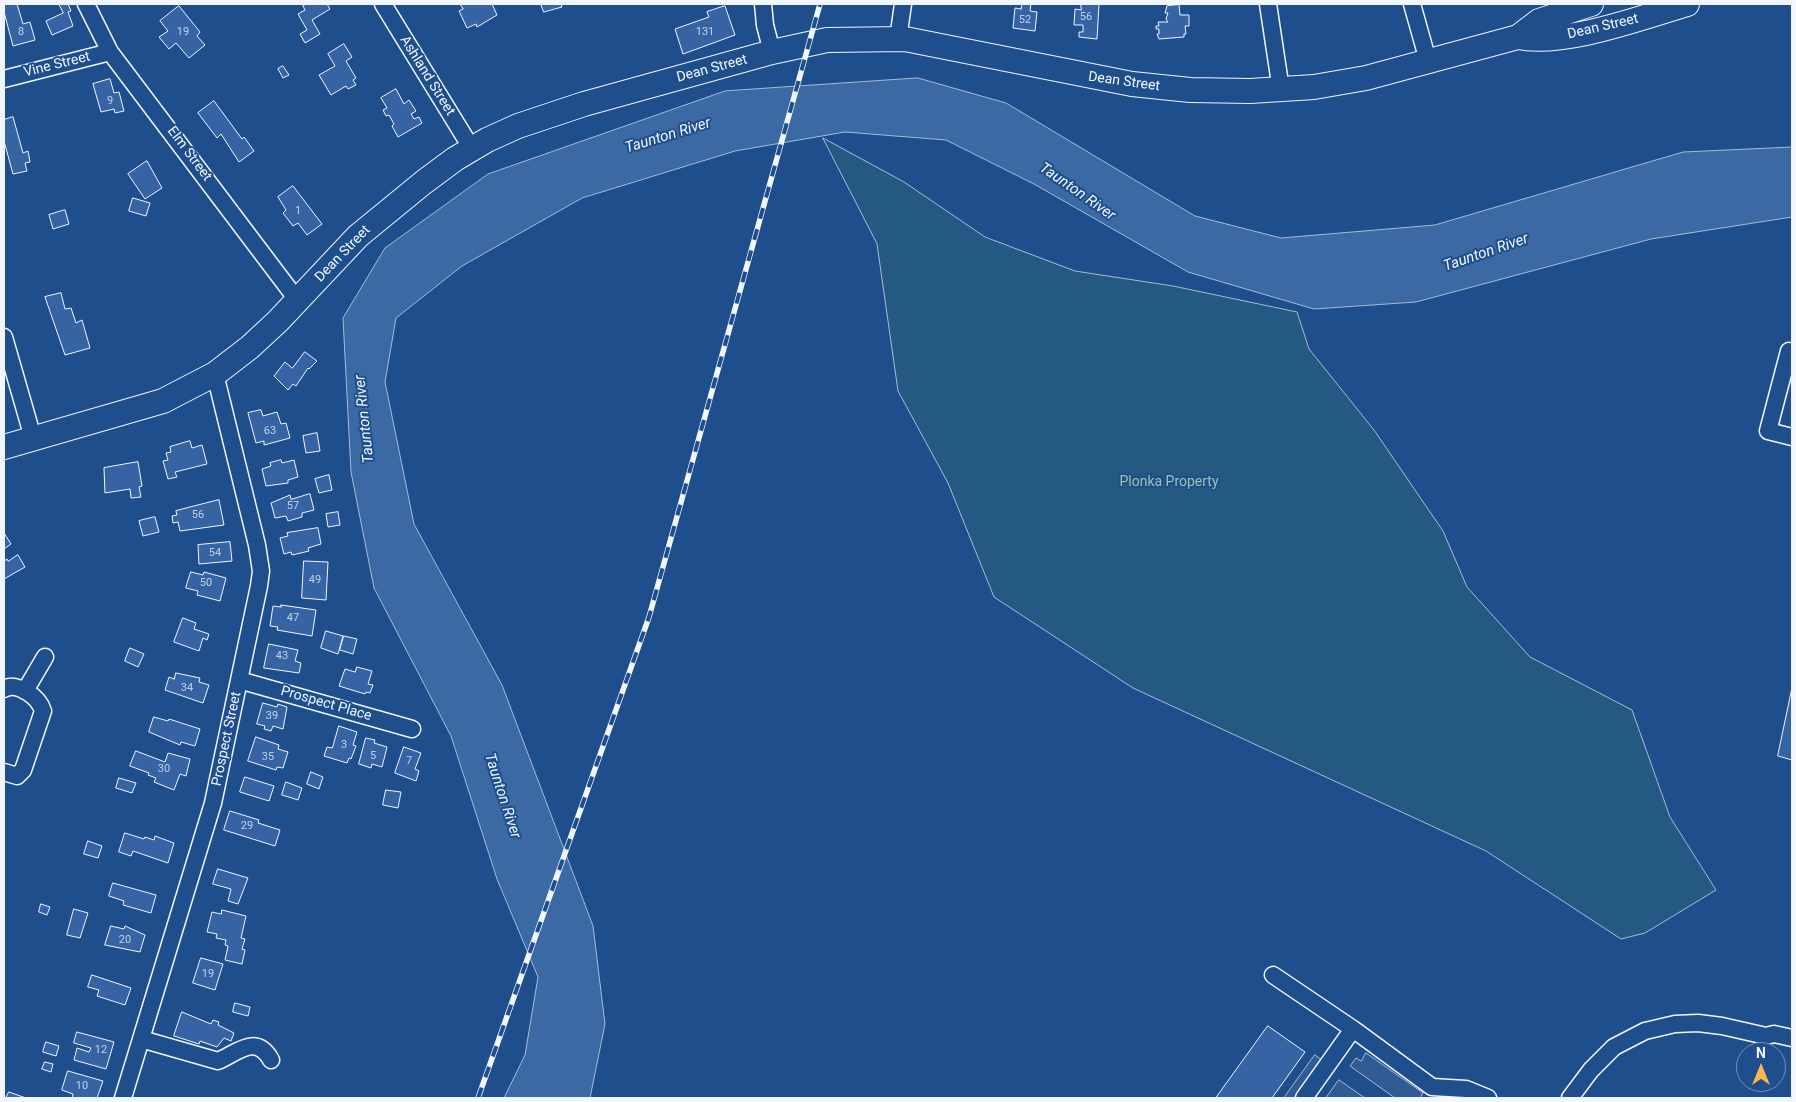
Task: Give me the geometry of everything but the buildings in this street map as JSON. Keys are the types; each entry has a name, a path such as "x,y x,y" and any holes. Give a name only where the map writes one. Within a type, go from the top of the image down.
{"highway":[{"name":"Dean Street","path":"4,447 156,404 189,389 215,374 250,347 298,301 358,236 424,182 472,149 518,126 584,104 772,52 827,40 898,39 942,45 1075,74 1132,84 1210,91 1282,90 1366,78 1518,36 1540,21 1591,4"},
{"name":"Dean Street","path":"1518,36 1541,39 1567,36 1626,22 1687,4"}],"street":[{"name":"Elm Street","path":"86,4 110,52 298,301"},
{"name":"Ashland Street","path":"383,4 472,149"},
{"path":"763,4 765,24 772,52"},
{"path":"898,39 903,4"},
{"path":"1268,4 1282,90"},
{"path":"1412,4 1428,61"},
{"name":"Vine Street","path":"4,79 110,52"},
{"path":"4,337 33,438"},
{"path":"1792,352 1789,351 1785,393 1768,431 1792,437"},
{"name":"Prospect Street","path":"123,1098 213,803 240,680 261,571 257,545 215,374"},
{"path":"25,691 45,657"},
{"name":"Prospect Place","path":"240,680 412,729"},
{"path":"4,689 13,687 25,691 41,704 43,711 23,770 17,776 4,772"},
{"path":"1273,974 1353,1029 1432,1087 1445,1094 1472,1090 1488,1098"},
{"path":"1570,1098 1591,1070 1614,1047 1645,1031 1675,1024 1698,1023 1722,1026 1766,1036 1774,1034 1792,1038"},
{"path":"1304,1098 1353,1029"},
{"path":"1766,1036 1772,1043 1792,1048"},
{"path":"141,1039 204,1059 218,1061 246,1046 255,1046 268,1054 271,1060"}],"green space":[{"name":"Plonka Property","path":"823,138 904,182 985,237 1075,271 1173,286 1297,312 1309,349 1374,430 1443,531 1467,587 1530,657 1632,710 1670,817 1716,890 1645,933 1621,939 1486,851 1133,688 994,597 948,483 898,391 877,244"}],"shaded area":[{"path":"1366,1053 1423,1093 1420,1098 1395,1098 1350,1066 1356,1058 1361,1061"},
{"path":"1315,1055 1327,1064 1303,1098 1284,1098"},
{"path":"1339,1080 1365,1098 1326,1098"}],"water":[{"name":"Taunton River","path":"918,78 1006,103 1195,216 1281,238 1435,225 1683,152 1792,147 1792,217 1651,239 1416,302 1314,309 1188,272 1034,184 946,140 845,132 735,151 582,198 462,266 396,318 385,382 414,524 502,685 593,926 605,1024 590,1098 504,1098 525,1055 538,977 497,879 451,736 374,588 351,472 343,318 385,248 488,174 725,91"}],"railway":[{"path":"478,1098 649,617 820,4"}]}
